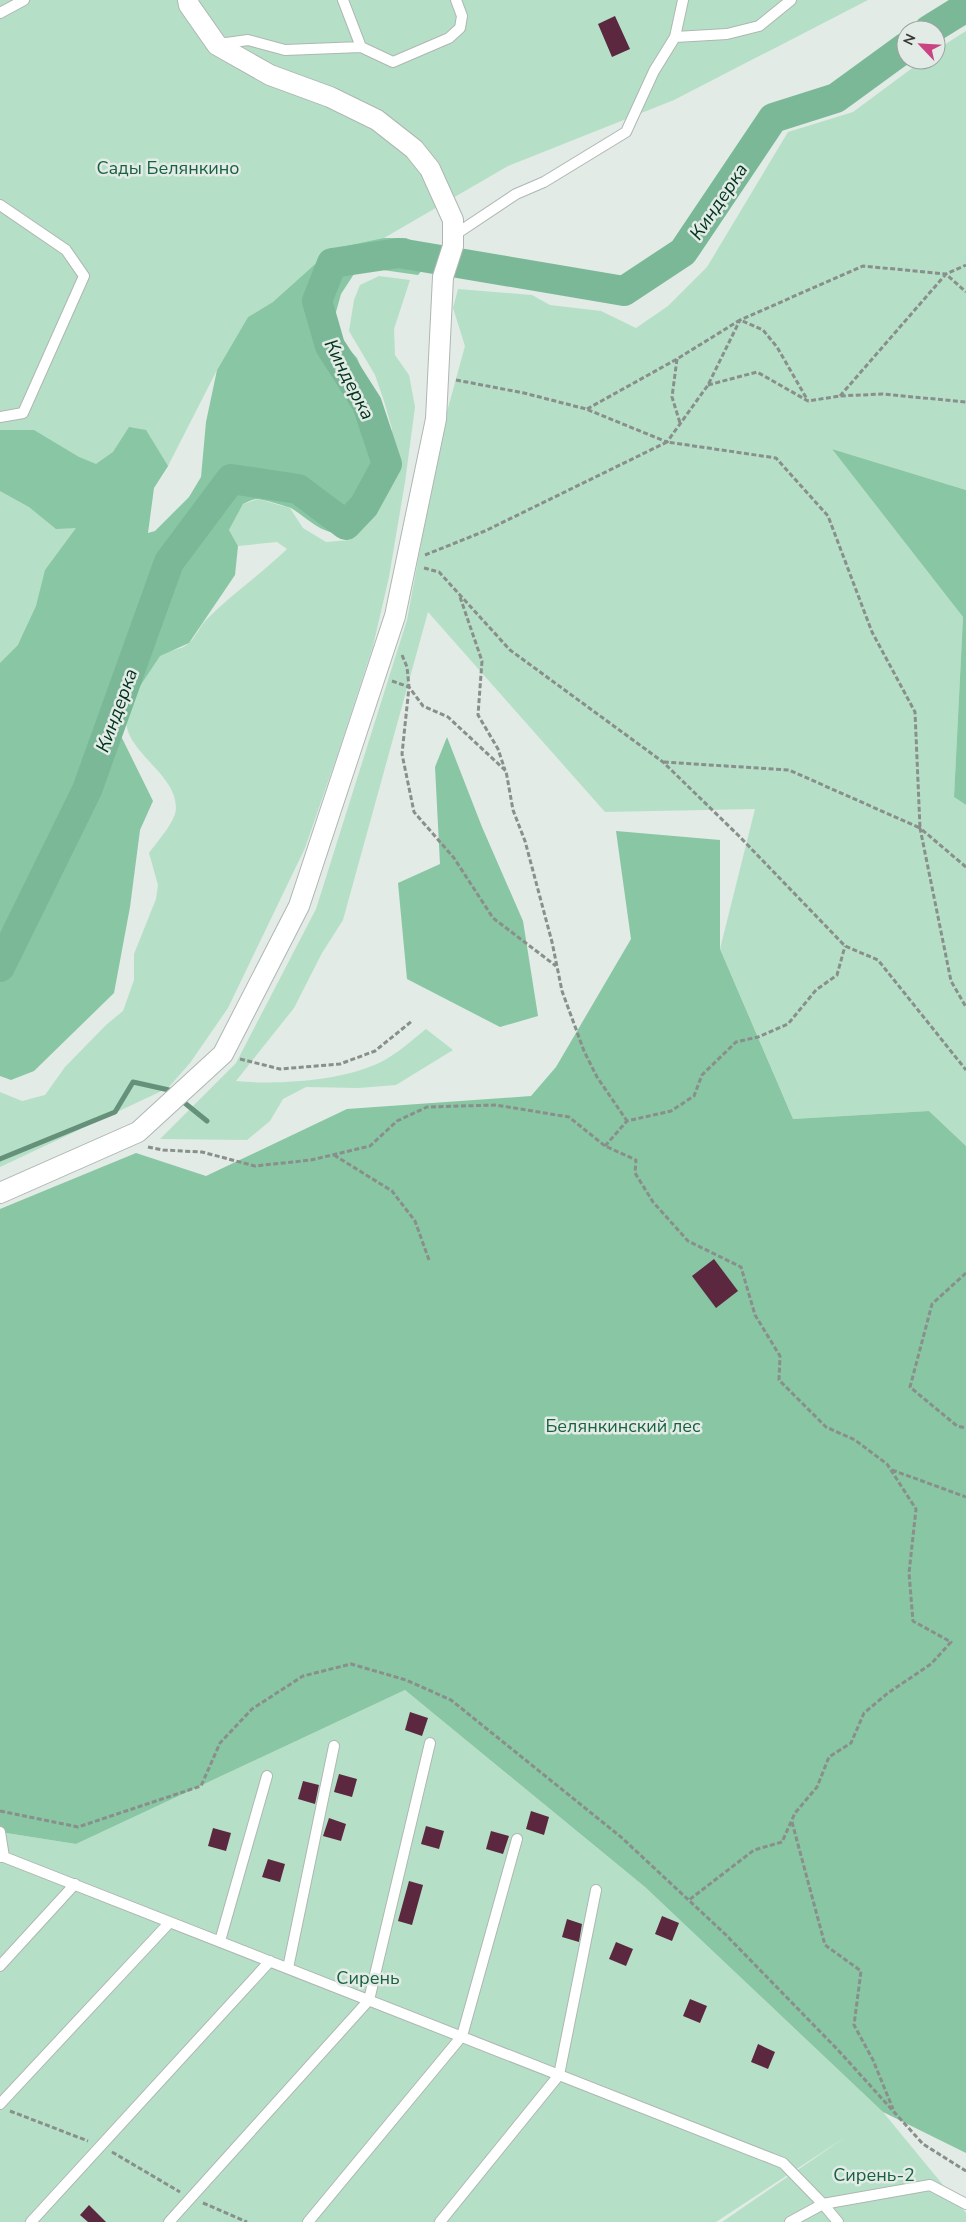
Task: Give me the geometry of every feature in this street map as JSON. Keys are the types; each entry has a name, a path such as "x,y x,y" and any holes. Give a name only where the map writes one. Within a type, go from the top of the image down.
{"street":[{"path":"0,1193 138,1132 223,1054 299,906 390,630 436,419 443,277 453,241 452,220 430,169 414,149 377,120 330,97 270,75 217,45 189,5 188,0"}],"lane":[{"path":"0,13 24,0"},
{"path":"343,0 361,47"},
{"path":"217,45 248,40 285,50 361,47 393,62 449,38 460,28 462,16 456,0"},
{"path":"453,241 516,194 544,182 626,132 654,71 675,37 683,0"},
{"path":"675,37 727,34 759,26 791,0"},
{"path":"0,205 66,250 84,276 23,413 0,417"},
{"path":"169,2222 369,2000 430,1743"},
{"path":"288,1968 334,1746"},
{"path":"220,1941 267,1776"},
{"path":"0,1832 2,1857 783,2162 838,2222"},
{"path":"308,2222 462,2036 517,1839"},
{"path":"0,1966 75,1884"},
{"path":"440,2222 559,2074 596,1890"},
{"path":"0,2104 170,1922"},
{"path":"31,2222 270,1961"},
{"path":"790,2222 823,2204 930,2185 966,2204"}],"path":[{"path":"840,396 946,274 966,265"},
{"path":"586,409 677,360 740,320 862,266 946,274 966,292"},
{"path":"406,563 485,531 667,442 708,385 740,320"},
{"path":"740,320 763,330 777,347 808,402"},
{"path":"677,360 672,397 680,423"},
{"path":"708,385 757,372 808,402 840,396 882,394 966,402"},
{"path":"438,395 457,380 524,393 586,409 667,442 776,458 828,516 872,632 915,712 920,828 951,981 966,1007"},
{"path":"406,563 439,572 510,650 663,762 845,946 878,960 966,1070"},
{"path":"458,594 482,661 478,715 498,749 506,771 513,810 525,842 562,991 584,1051 597,1077 627,1121"},
{"path":"390,630 407,667 409,687 402,754 414,812 454,858 493,918 557,967"},
{"path":"375,676 409,687 423,706 448,717 506,771"},
{"path":"663,762 789,770 920,828 966,868"},
{"path":"605,1146 627,1121 671,1111 694,1096 702,1075 736,1042 758,1037 788,1024 816,990 837,975 845,946"},
{"path":"223,1054 280,1069 340,1064 375,1051 412,1021"},
{"path":"118,1140 163,1150 202,1152 255,1166 311,1160 370,1146 397,1121 427,1107 496,1104 569,1117 605,1146 636,1160 635,1173 653,1202 688,1241 741,1267 756,1314 780,1356 779,1380 826,1427 855,1440 887,1464 916,1509 909,1573 914,1621 951,1642 931,1664 888,1693 864,1713 851,1743 829,1757 817,1787 795,1813 782,1842 754,1850 689,1900"},
{"path":"333,1155 392,1192 415,1221 429,1260"},
{"path":"966,1272 932,1304 910,1386 957,1426 966,1428"},
{"path":"890,1469 966,1497"},
{"path":"0,1811 78,1827 201,1786 220,1743 252,1709 303,1676 351,1664 406,1680 451,1700 621,1837 689,1900 832,2043 923,2144 966,2171"},
{"path":"791,1821 825,1945 861,1971 854,2025 873,2060 894,2112"},
{"path":"9,2111 101,2146 191,2198 247,2222"}],"green space":[{"name":"Сады Белянкино","path":"0,0 868,0 674,100 508,166 248,317 217,370 168,466 40,658 0,747"},
{"path":"966,31 966,490 832,449 963,617 954,797 966,805 966,1146 929,1111 793,1119 720,949 755,809 605,812 428,612 343,920 322,953 294,1008 236,1081 289,1082 346,1074 385,1060 426,1029 453,1050 396,1085 359,1088 306,1087 283,1099 270,1121 247,1140 160,1139 236,1063 316,909 407,620 442,430 465,346 453,308 458,289 532,295 550,305 601,311 636,328 668,306 707,267 788,132 853,112 910,70 946,70 946,44"},
{"path":"384,238 406,238 430,249 426,265 418,275 376,269 354,274 341,294 334,319 339,338 357,358 381,414 392,466 363,516 349,529 341,532 333,532 318,527 291,508 264,500 257,499 243,504 229,530 238,546 235,575 189,643 160,656 136,692 120,734 153,801 140,830 130,907 114,993 34,1071 11,1080 0,1076 0,663 18,645 36,606 45,570 76,528 56,529 29,507 0,491 0,430 34,430 79,457 96,464 113,452 129,427 146,430 168,466 154,488 148,533 155,531 189,497 201,477 206,422 217,370 248,317 273,302 332,249"},
{"path":"379,276 410,280 394,329 395,355 409,375 415,407 389,577 373,646 305,848 228,1008 190,1063 168,1088 0,1167 0,1092 22,1101 45,1095 65,1067 106,1025 123,1011 134,980 134,954 156,899 158,885 149,853 170,825 176,808 173,794 167,782 137,748 130,736 126,724 128,710 157,659 161,655 189,643 217,610 287,549 277,542 238,546 229,530 243,504 258,499 290,508 303,528 326,542 350,540 369,515 392,476 392,429 384,401 375,375 349,331 354,300 360,285"},
{"path":"832,449 966,490 966,805 954,797 963,617"},
{"path":"447,737 482,827 523,921 538,1016 500,1027 407,979 398,883 440,864 435,767"},
{"name":"Белянкинский лес","path":"616,831 720,840 720,949 793,1119 929,1111 966,1146 966,2153 883,2112 645,1887 405,1690 76,1844 0,1832 0,1209 136,1153 206,1176 347,1109 531,1096 556,1067 631,939"},
{"name":"Сирень","path":"405,1690 645,1887 883,2112 966,2213 966,2222 722,2222 847,2136 716,2222 0,2222 0,1832 76,1844"}],"building":[{"path":"615,16 630,49 612,57 598,24"},
{"path":"714,1259 738,1291 716,1308 692,1276"},
{"path":"410,1712 428,1718 422,1736 405,1730"},
{"path":"339,1774 357,1779 352,1797 334,1792"},
{"path":"303,1781 319,1785 315,1804 298,1799"},
{"path":"531,1811 549,1817 544,1835 526,1829"},
{"path":"329,1818 346,1824 341,1841 323,1836"},
{"path":"426,1826 444,1831 439,1849 421,1844"},
{"path":"213,1828 231,1833 226,1851 208,1846"},
{"path":"491,1831 509,1836 503,1854 486,1849"},
{"path":"268,1859 285,1864 280,1882 262,1877"},
{"path":"409,1881 423,1885 412,1925 398,1921"},
{"path":"662,1916 679,1923 672,1941 655,1934"},
{"path":"567,1919 582,1924 579,1942 562,1937"},
{"path":"616,1942 633,1949 626,1966 609,1959"},
{"path":"690,1999 707,2006 700,2023 683,2016"},
{"path":"758,2044 775,2052 768,2069 751,2062"},
{"path":"89,2205 106,2222 88,2222 80,2215"}],"waterway":[{"name":"Киндерка","path":"945,20 966,7"},
{"name":"Киндерка","path":"0,967 87,790 169,562 231,479 298,489 346,525 364,506 387,464 367,404 330,346 317,301 332,263 399,253 624,291 683,252 773,118 836,98 896,54"},
{"path":"0,1159 115,1112 133,1082 169,1090 174,1094"},
{"path":"181,1100 207,1121"}],"park label":[{"name":"Сирень-2","path":"874,2175"}]}
